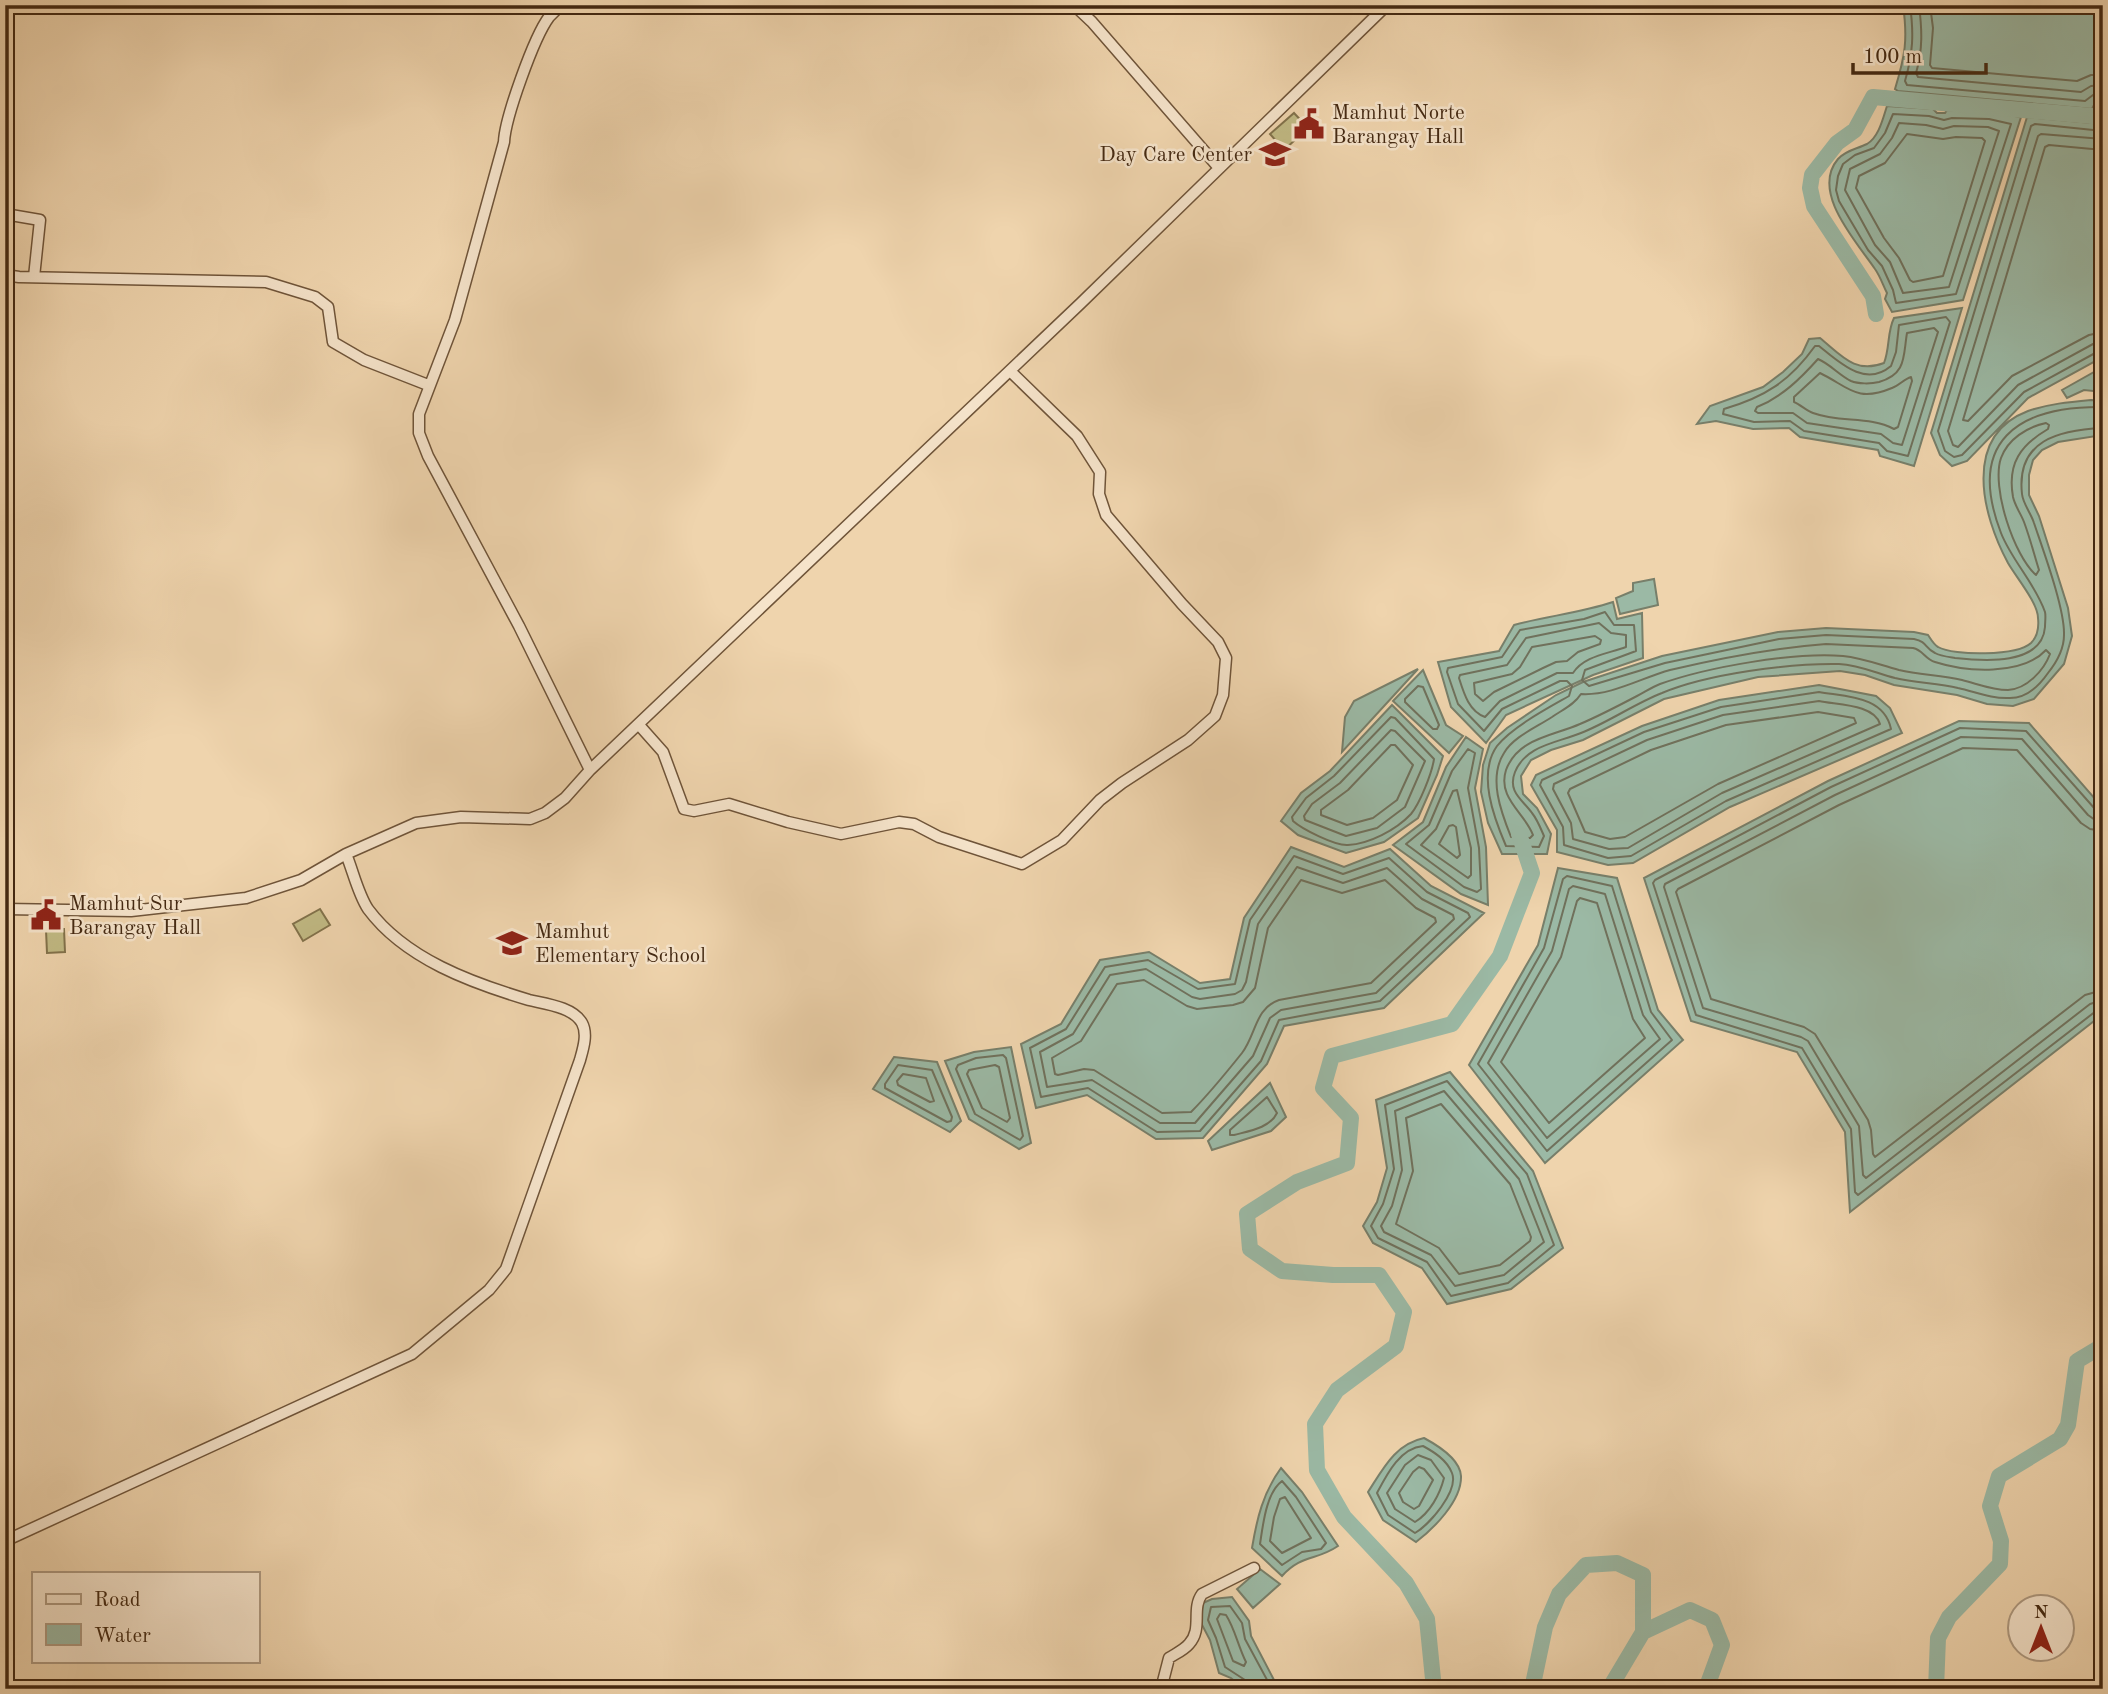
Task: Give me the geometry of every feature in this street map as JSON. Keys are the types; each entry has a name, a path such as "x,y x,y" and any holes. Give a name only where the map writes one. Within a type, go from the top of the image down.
{"street":[{"path":"561,5 548,19 525,69 505,131 454,320 419,414 419,433 428,456 519,626 590,770"},
{"path":"1074,5 1092,22 1219,168"},
{"path":"5,909 131,911 246,898 301,880 346,854 416,823 461,817 530,819 545,813 565,798 590,770 1010,371 1387,5"},
{"path":"5,214 40,220 34,277"},
{"path":"5,275 266,282 315,297 328,307 333,342 364,360 428,385"},
{"path":"639,725 663,752 684,809 694,811 729,804 788,822 841,834 857,833 898,822 914,824 939,837 1022,864 1062,840 1100,800 1188,740 1215,716 1223,695 1226,658 1218,642 1106,515 1099,494 1100,472 1077,436 1010,371"},
{"path":"5,1541 412,1353 489,1290 506,1269 580,1060 585,1038 582,1024 571,1012 490,988 433,963 396,937 368,908 346,854"},
{"path":"1161,1689 1169,1658 1189,1644 1198,1628 1198,1600 1202,1594 1254,1567"}],"shaded area":[{"path":"1294,113 1308,128 1284,150 1270,134"},
{"path":"320,909 330,925 303,941 293,924"},
{"path":"64,929 65,952 47,953 46,930"}],"water":[{"path":"1903,5 2103,5 2103,101 2096,101 2092,109 1898,91 1895,89 1905,38"},
{"path":"1887,106 1933,109 1937,113 1945,113 1947,110 1990,112 2021,117 1963,300 1892,312 1878,275 1848,231 1833,201 1829,186 1831,172 1838,159 1875,137"},
{"path":"2027,117 2103,124 2103,357 2028,398 1967,461 1952,466 1940,455 1931,433"},
{"path":"1962,308 1914,466 1880,456 1878,450 1800,437 1789,428 1753,429 1716,421 1697,424 1710,406 1763,387 1783,372 1802,354 1809,339 1820,338 1842,357 1857,365 1874,366 1884,363 1894,318"},
{"path":"2103,367 2103,392 2084,390 2067,398 2062,390"},
{"path":"2091,400 2103,401 2103,435 2058,442 2042,450 2033,460 2029,475 2029,495 2039,516 2068,608 2072,636 2064,664 2034,699 2013,706 1987,704 1957,695 1894,685 1865,675 1840,671 1758,677 1664,699 1583,740 1551,750 1531,760 1521,776 1523,794 1537,808 1551,834 1547,854 1502,854 1488,823 1481,792 1483,765 1490,743 1507,728 1556,695 1583,682 1662,656 1778,632 1826,628 1914,632 1928,635 1938,647 1946,650 1971,653 2013,650 2031,643 2038,631 2037,612 2008,563 1991,523 1985,500 1986,457 1993,439 2007,423 2028,411"},
{"path":"1654,579 1658,605 1620,614 1616,598 1633,591 1633,583"},
{"path":"1613,602 1617,619 1642,613 1643,658 1593,675 1506,715 1486,743 1451,707 1438,662 1499,651 1514,625"},
{"path":"1418,669 1342,752 1345,717 1354,701"},
{"path":"1423,670 1446,725 1463,736 1449,753 1393,701"},
{"path":"1819,685 1876,696 1890,708 1902,733 1730,807 1633,863 1608,865 1557,852 1557,830 1531,785 1536,775 1642,726 1719,700"},
{"path":"1392,705 1443,756 1418,818 1384,842 1346,853 1298,835 1281,821 1301,793 1330,771"},
{"path":"1959,721 2029,723 2103,808 2103,1014 1850,1212 1845,1132 1797,1052 1691,1021 1644,878 1828,781"},
{"path":"1466,737 1483,749 1475,788 1486,847 1488,905 1461,894 1393,845 1423,822 1446,767"},
{"path":"1291,847 1344,867 1390,849 1431,886 1484,913 1384,1008 1284,1026 1267,1064 1203,1138 1156,1139 1087,1095 1036,1108 1021,1044 1061,1024 1100,960 1149,952 1200,983 1230,979 1244,918"},
{"path":"1558,868 1617,878 1658,1010 1683,1040 1545,1163 1469,1065 1538,945"},
{"path":"1011,1047 1031,1143 1019,1149 969,1119 945,1061 974,1052"},
{"path":"894,1057 937,1062 961,1121 950,1132 873,1089"},
{"path":"1450,1072 1533,1171 1563,1248 1511,1289 1447,1304 1422,1268 1373,1243 1363,1226 1377,1202 1387,1168 1376,1100"},
{"path":"1270,1083 1286,1117 1271,1131 1212,1150 1208,1141"},
{"path":"1424,1438 1452,1458 1461,1476 1452,1504 1438,1522 1416,1542 1383,1520 1368,1492 1397,1452"},
{"path":"1281,1468 1302,1492 1338,1546 1296,1564 1282,1576 1252,1548 1262,1506"},
{"path":"1260,1569 1280,1584 1253,1608 1237,1589"},
{"path":"1232,1597 1249,1621 1251,1636 1274,1680 1282,1689 1244,1689 1231,1678 1219,1673 1210,1640 1200,1621 1203,1603"}],"waterway":[{"path":"1876,314 1873,296 1814,206 1810,188 1812,175 1837,143 1855,130 1873,97 2103,117"},
{"path":"1434,1689 1427,1619 1406,1583 1344,1517 1317,1470 1315,1424 1337,1390 1396,1346 1404,1312 1379,1275 1282,1271 1250,1249 1247,1214 1297,1182 1347,1163 1351,1118 1323,1088 1332,1056 1452,1024 1500,956 1532,873 1519,834"},
{"path":"1936,1689 1938,1638 1949,1617 2000,1564 2001,1541 1990,1506 1999,1476 2060,1439 2068,1425 2077,1361 2097,1349 2103,1350"},
{"path":"1532,1689 1545,1627 1559,1594 1586,1565 1617,1563 1643,1575 1643,1632 1609,1689"},
{"path":"1643,1632 1690,1610 1712,1620 1722,1645 1706,1689"}],"place":[{"name":"Mamhut Norte Barangay Hall","path":"1309,124"},
{"name":"Day Care Center","path":"1275,154"},
{"name":"Mamhut Sur Barangay Hall","path":"46,915"},
{"name":"Mamhut Elementary School","path":"512,943"}]}
